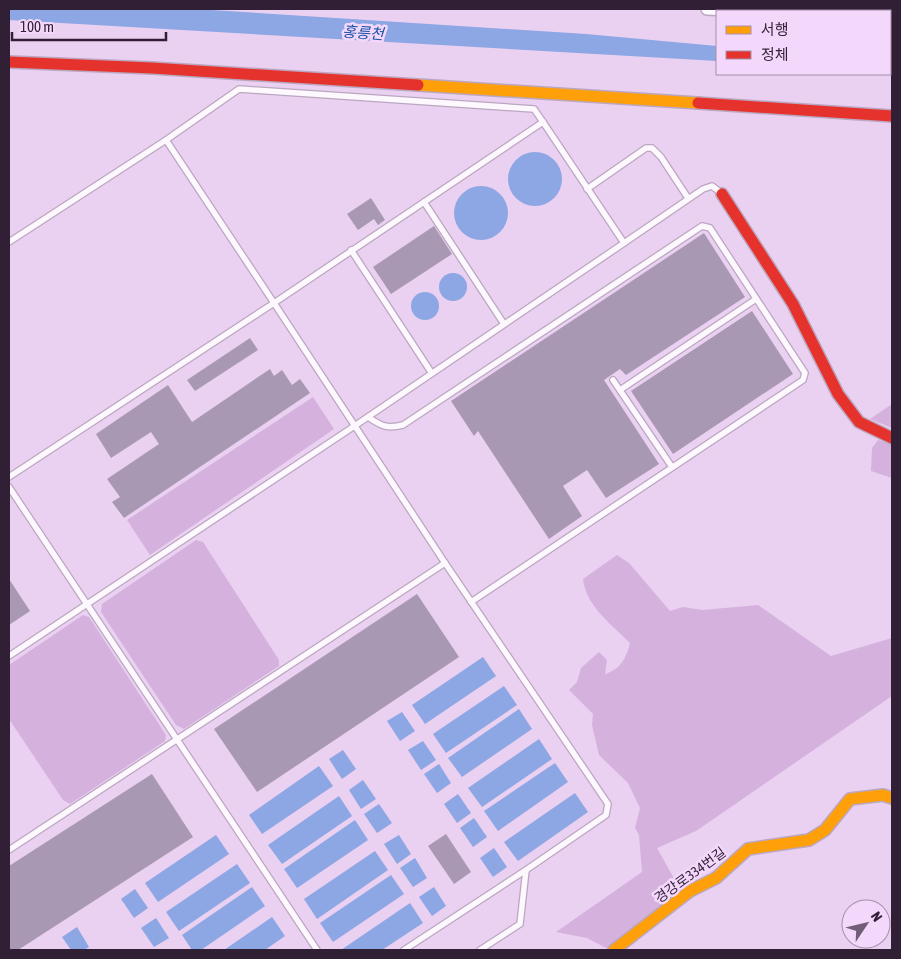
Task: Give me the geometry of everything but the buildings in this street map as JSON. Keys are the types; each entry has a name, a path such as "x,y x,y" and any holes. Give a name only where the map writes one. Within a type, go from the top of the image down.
{"street":[{"path":"707,9 726,10"},
{"path":"9,62 171,69 892,116"},
{"path":"722,194 793,304 838,394 859,422 892,438"},
{"name":"경강로334번길","path":"614,950 690,891 716,878 748,849 809,840 825,830 850,799 883,795 892,798"}],"lane":[{"path":"9,242 166,140 239,89 534,109 624,243"},
{"path":"9,477 274,303 543,122"},
{"path":"166,140 356,425 445,563 608,804 606,815 404,950"},
{"path":"587,189 646,148 652,148 662,157 688,198"},
{"path":"9,656 368,417 431,372 688,198 712,186 718,188 722,194"},
{"path":"424,202 504,324"},
{"path":"368,417 380,426 390,428 403,425 702,226 710,228 805,373 803,380 471,602"},
{"path":"351,250 431,372"},
{"path":"620,390 756,299"},
{"path":"613,380 672,467"},
{"path":"9,487 317,950"},
{"path":"9,850 445,563"},
{"path":"480,950 520,924 526,870"}],"shaded area":[{"path":"313,397 334,429 150,555 127,520"},
{"path":"892,404 892,428 870,419"},
{"path":"878,440 892,444 892,478 871,471 872,448"},
{"path":"196,540 203,542 279,660 279,666 184,729 176,725 101,612 102,604"},
{"path":"617,555 629,563 670,611 683,607 702,610 758,605 831,656 892,638 892,696 696,831 657,848 681,891 608,949 587,938 556,932 642,872 639,835 635,828 640,808 628,783 599,755 592,725 593,714 569,690 577,682 581,668 599,652 607,660 605,674 619,666 627,653 630,643 594,606 585,589 583,579"},
{"path":"83,615 89,617 166,735 165,741 70,804 63,800 9,719 9,665"}],"water":[{"name":"홍릉천","path":"9,9 196,9 586,34 716,46 716,61 9,20"},
{"path":"530,152 540,152 550,156 558,164 562,179 558,194 550,202 540,206 530,206 520,202 512,194 508,184 508,174 512,164 520,156"},
{"path":"476,186 486,186 496,190 504,198 508,213 504,228 496,236 486,240 476,240 466,236 458,228 454,218 454,208 458,198 466,190"},
{"path":"453,273 463,277 467,287 463,297 453,301 443,297 439,287 443,277"},
{"path":"425,292 435,296 439,306 435,316 425,320 415,316 411,306 415,296"},
{"path":"483,657 496,676 425,724 412,705"},
{"path":"504,686 517,705 446,753 433,734"},
{"path":"519,709 532,729 462,777 448,758"},
{"path":"402,712 415,731 400,741 387,721"},
{"path":"539,739 552,759 482,807 468,788"},
{"path":"423,741 436,760 421,770 408,750"},
{"path":"343,750 356,769 342,779 329,759"},
{"path":"555,763 568,782 498,831 484,811"},
{"path":"439,764 451,783 437,793 424,774"},
{"path":"319,766 333,786 262,834 249,815"},
{"path":"363,780 376,799 361,809 349,790"},
{"path":"575,793 588,812 518,861 504,842"},
{"path":"458,794 471,813 457,823 444,804"},
{"path":"339,796 352,816 282,864 268,845"},
{"path":"379,804 392,823 377,833 364,814"},
{"path":"474,818 487,837 473,847 460,828"},
{"path":"355,820 368,840 297,888 284,869"},
{"path":"216,835 229,854 158,902 145,883"},
{"path":"399,835 411,854 397,864 384,844"},
{"path":"494,848 507,867 493,877 480,858"},
{"path":"375,851 388,870 317,919 304,899"},
{"path":"415,858 427,878 413,887 400,868"},
{"path":"237,864 250,883 179,931 166,912"},
{"path":"391,875 404,894 333,942 320,923"},
{"path":"252,887 265,906 201,950 192,950 182,935"},
{"path":"434,887 446,906 432,916 419,897"},
{"path":"135,889 148,908 134,918 121,899"},
{"path":"410,903 423,923 382,950 341,950"},
{"path":"272,917 285,936 265,950 224,950"},
{"path":"156,918 169,938 154,947 141,928"},
{"path":"77,927 89,947 84,950 71,950 62,937"}],"traffic: slow":[{"path":"418,85 698,103"},
{"path":"614,950 690,891 716,878 748,849 809,840 825,830 850,799 883,795 892,798"}],"traffic: jam":[{"path":"9,62 152,68 418,85"},
{"path":"698,103 892,116"},
{"path":"722,194 793,304 838,394 859,422 892,438"}]}
